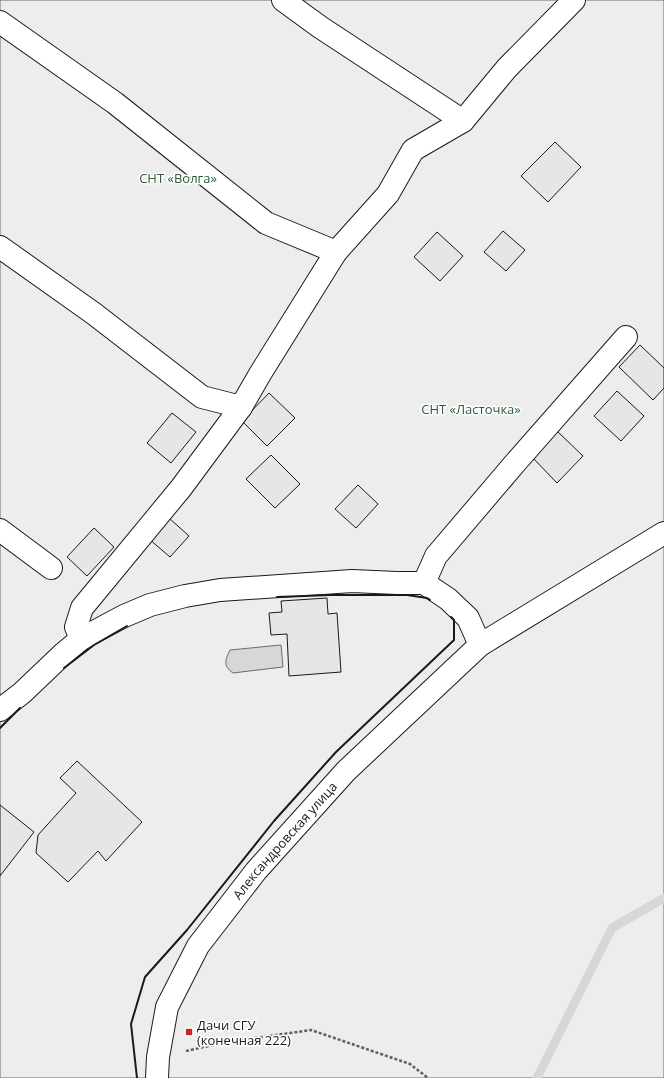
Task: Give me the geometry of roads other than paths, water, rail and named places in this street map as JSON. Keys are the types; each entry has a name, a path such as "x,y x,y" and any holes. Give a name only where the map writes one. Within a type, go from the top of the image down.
{"street":[{"path":"283,0 463,121"},
{"path":"81,639 76,627 82,608 181,488 241,408 260,374 336,252 388,194 413,150 463,121 507,68 574,0"},
{"path":"0,22 115,103 266,223 336,252"},
{"path":"0,247 93,313 202,397 241,408"},
{"path":"424,583 436,556 626,337"},
{"path":"0,530 51,568"},
{"name":"Александровская улица","path":"158,1068 167,1007 198,946 256,872 346,771 480,645 664,533"},
{"path":"0,710 22,693 64,652 81,639 124,616 150,605 185,596 220,590 352,581 424,583 448,599 468,618 480,645"}],"waterway":[{"path":"537,1078 612,928 664,898"}],"place":[{"name":"Дачи СГУ (конечная 222)","path":"189,1032"}],"park label":[{"name":"СНТ «Волга»","path":"178,178"},
{"name":"СНТ «Ласточка»","path":"471,409"}]}
